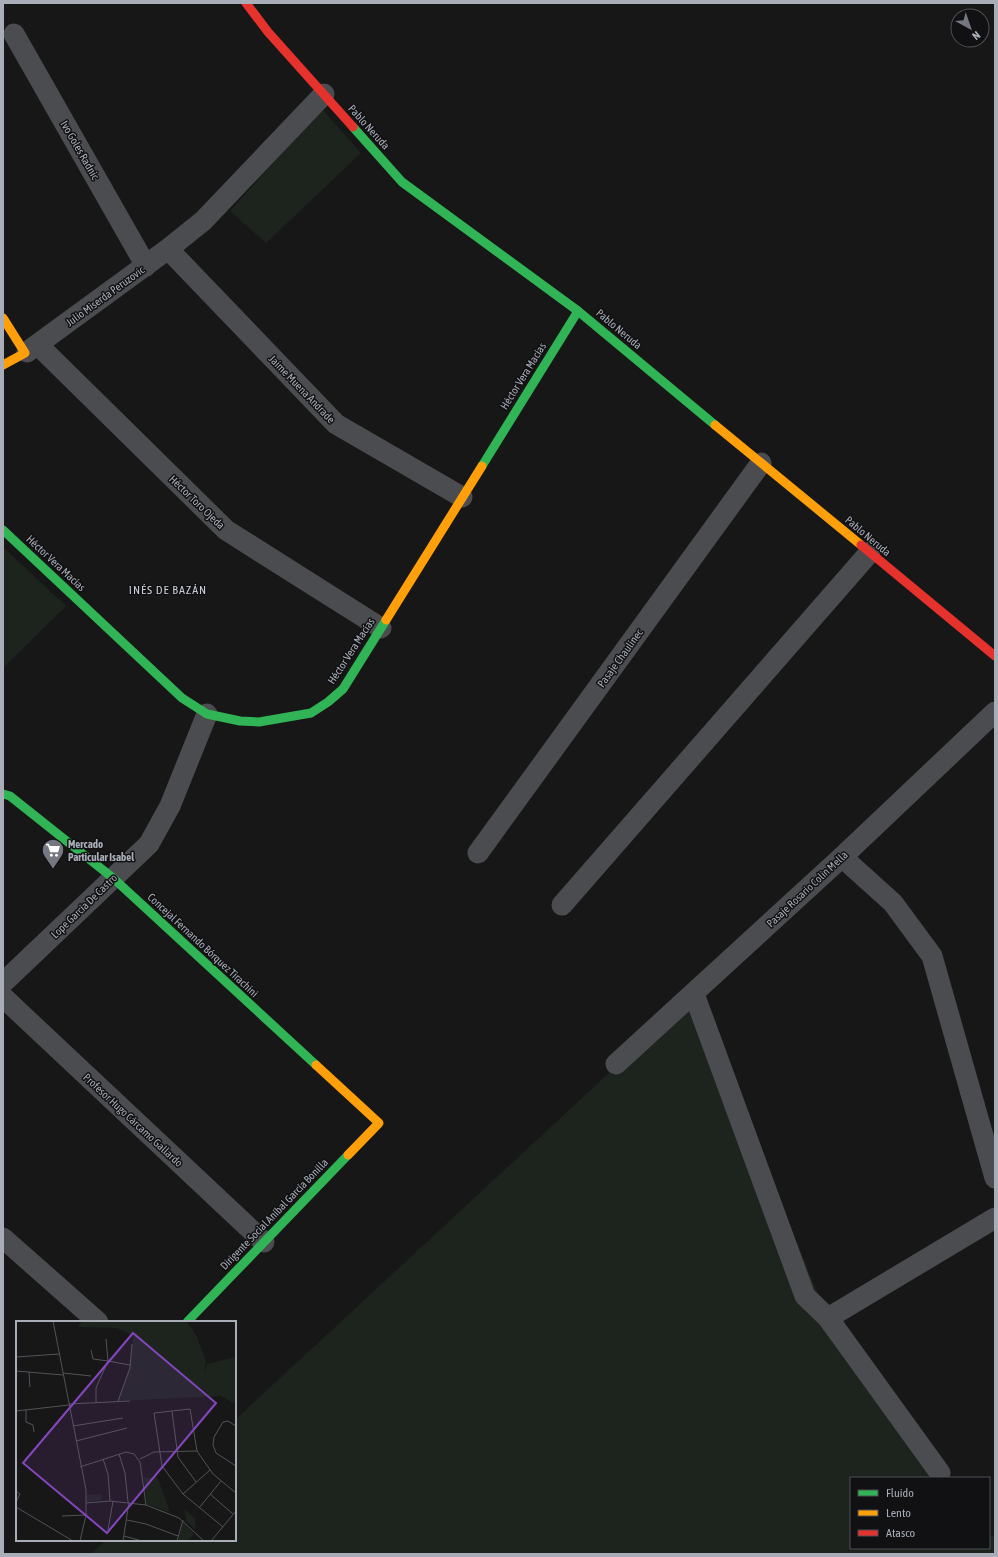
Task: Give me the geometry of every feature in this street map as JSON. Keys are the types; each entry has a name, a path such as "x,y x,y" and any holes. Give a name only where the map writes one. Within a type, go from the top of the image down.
{"street":[{"name":"Pablo Neruda","path":"248,4 268,32 402,182 578,311 995,656"},
{"name":"Ivo Goles Radnic","path":"14,34 146,266"},
{"name":"Julio Miserda Peruzovic","path":"3,365 32,349 146,266 204,221 324,94"},
{"name":"Jaime Muena Andrade","path":"168,249 336,424 462,496"},
{"name":"Héctor Vera Macías","path":"3,530 182,698 207,714 240,722 258,722 289,718 311,713 328,702 343,689 578,311"},
{"path":"3,318 32,349"},
{"name":"Héctor Toro Ojeda","path":"32,349 226,530 380,628"},
{"name":"Pasaje Chaulinec","path":"478,853 761,463"},
{"path":"562,904 870,552"},
{"name":"Pasaje Rosario Colin Mella","path":"616,1064 842,857 995,712"},
{"name":"Lope García De Castro","path":"3,983 149,844 170,806 207,714"},
{"name":"Concejal Fernando Bórquez Tirachini","path":"3,794 10,796 113,878 379,1123"},
{"path":"842,857 893,902 932,956 995,1178"},
{"path":"694,994 804,1296 828,1318 940,1473"},
{"name":"Profesor Hugo Cárcamo Gallardo","path":"3,997 264,1242"},
{"name":"Dirigente Social Aníbal García Bonilla","path":"188,1321 379,1123"},
{"path":"828,1318 995,1218"},
{"path":"3,1238 97,1321"}],"shaded area":[{"path":"322,109 361,153 266,243 230,211"},
{"path":"3,547 66,606 3,668"},
{"path":"694,994 828,1318 937,1477 850,1477 850,1549 990,1549 990,1536 995,1535 995,1554 91,1554 105,1541 236,1541 236,1419"}],"traffic: fast":[{"path":"353,127 402,182 578,311 715,425"},
{"path":"482,466 578,311"},
{"path":"3,530 182,698 207,714 240,721 259,722 311,713 328,702 343,689 386,620"},
{"path":"3,794 10,796 113,878 316,1065"},
{"path":"188,1321 348,1155"}],"traffic: slow":[{"path":"3,318 25,353 3,365"},
{"path":"715,425 861,545"},
{"path":"386,620 482,466"},
{"path":"316,1065 379,1123 348,1155"}],"traffic: jam":[{"path":"246,3 268,32 353,127"},
{"path":"861,545 995,656"}],"place":[{"name":"Mercado Particular Isabel","path":"53,870"}],"district":[{"name":"INÉS DE BAZÁN","path":"168,590"}]}
